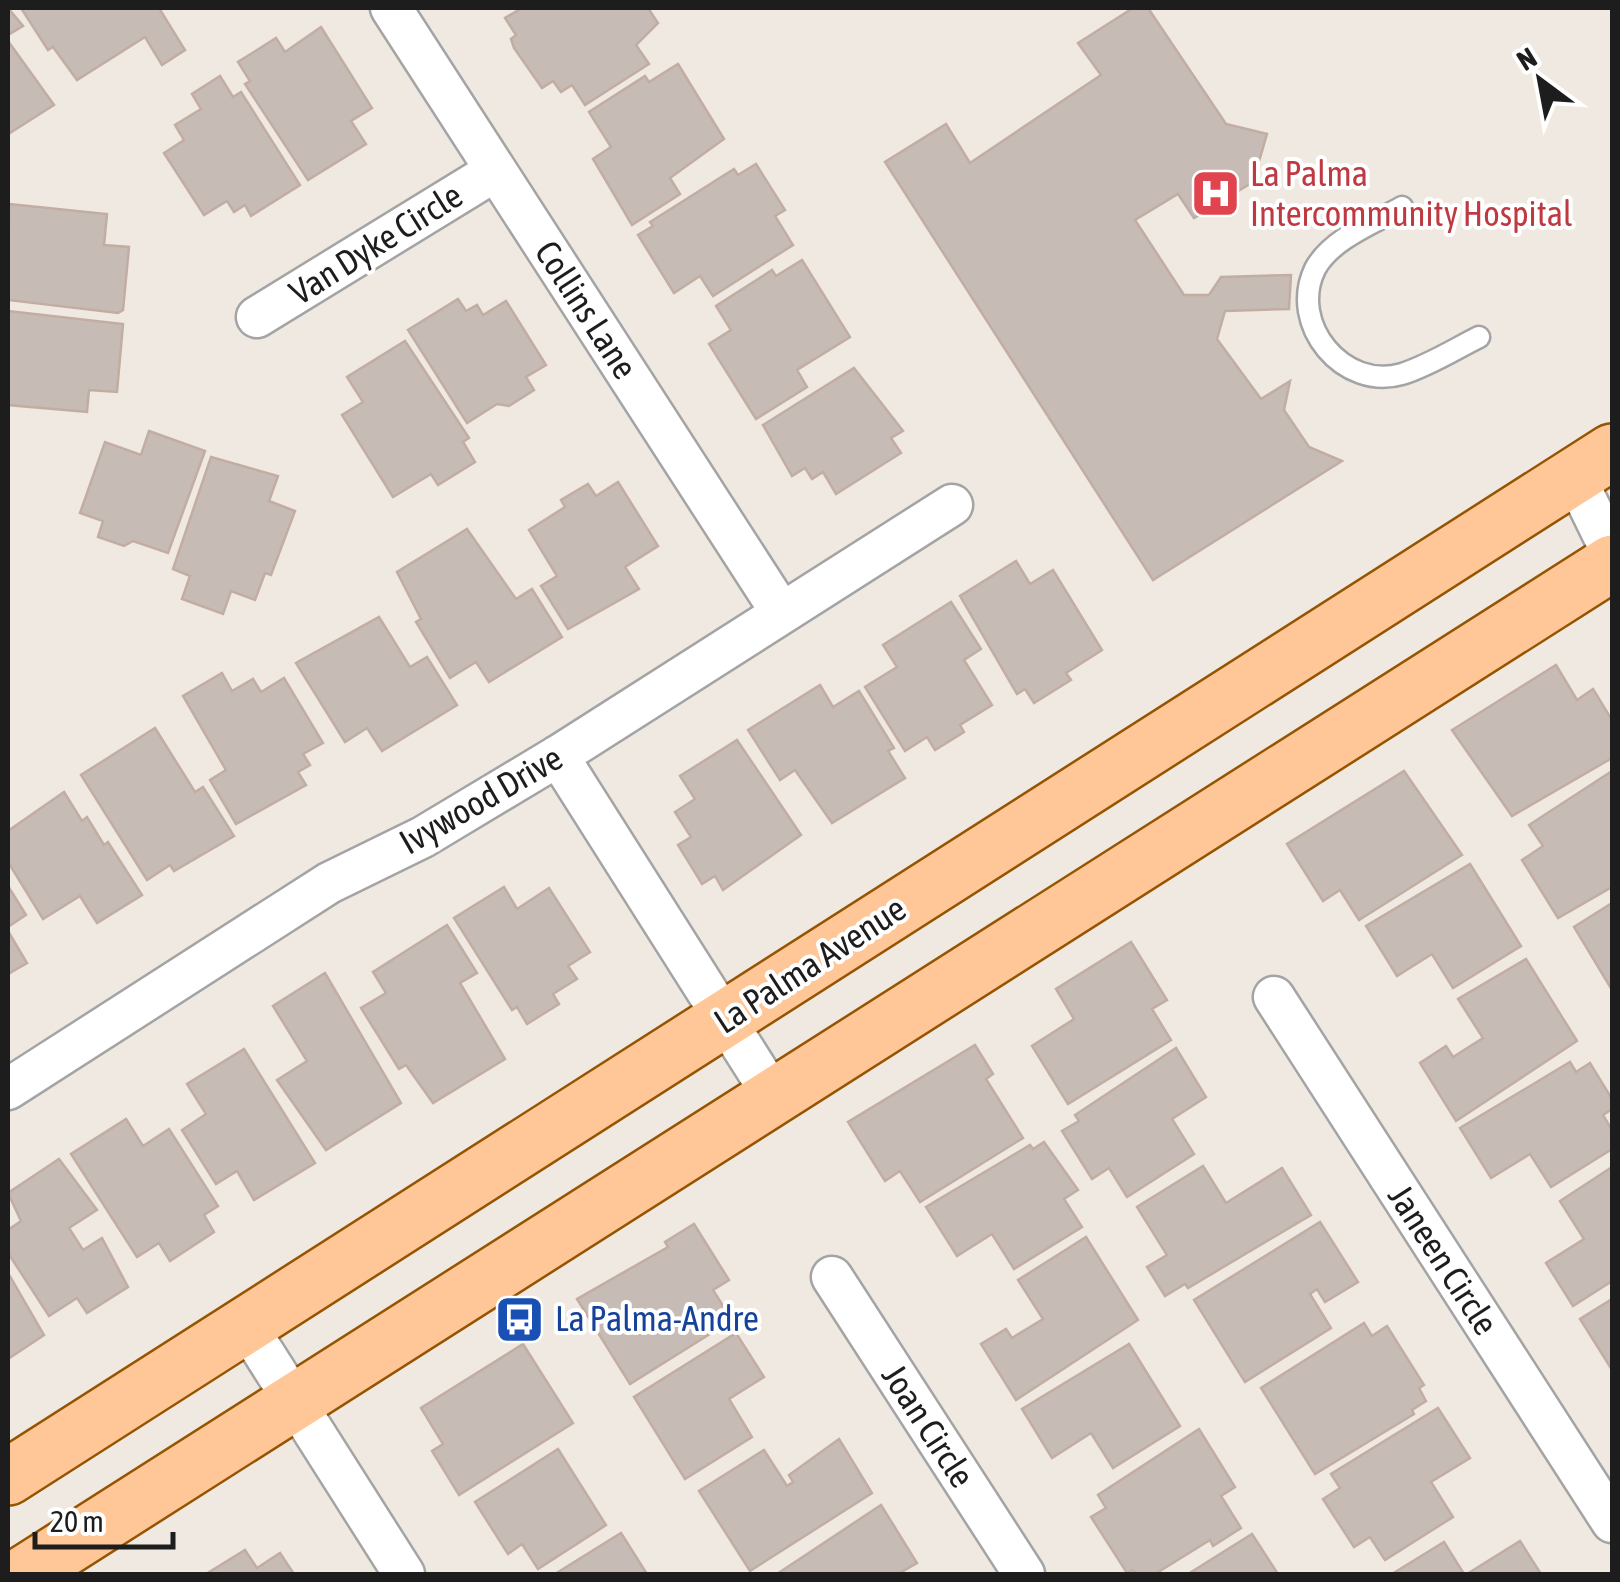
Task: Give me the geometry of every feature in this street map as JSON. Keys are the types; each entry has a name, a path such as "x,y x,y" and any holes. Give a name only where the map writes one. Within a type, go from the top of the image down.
{"main road":[{"name":"La Palma Avenue","path":"8,1477 1594,464"},
{"path":"24,1574 1612,563"}],"street":[{"name":"Collins Lane","path":"391,8 781,612"},
{"name":"Van Dyke Circle","path":"257,318 496,171"},
{"path":"1594,464 1612,554"},
{"name":"Ivywood Drive","path":"8,1089 329,884 422,837 558,756 952,505"},
{"path":"558,756 774,1096"},
{"name":"Janeen Circle","path":"1274,997 1612,1522"},
{"name":"Joan Circle","path":"832,1277 1024,1574"},
{"path":"246,1325 404,1574"}],"lane":[{"path":"1402,206 1335,246 1314,270 1309,314 1322,348 1361,374 1400,374 1479,337"}],"building":[{"path":"8,8 23,26 8,35"},
{"path":"21,8 159,8 185,50 162,65 145,37 77,80 53,47 48,50"},
{"path":"522,8 648,8 658,23 636,45 649,64 585,105 572,85 561,92 553,81 542,88 514,48 511,39 516,35 505,18"},
{"path":"1133,8 1148,8 1226,124 1267,134 1253,182 1194,218 1178,194 1135,220 1184,295 1209,295 1221,277 1291,275 1289,309 1225,311 1217,339 1261,399 1290,381 1284,410 1309,447 1342,461 1153,580 885,162 946,124 970,163 1101,75 1078,43"},
{"path":"321,27 372,108 351,121 366,144 308,180 245,84 250,81 238,62 276,38 285,52"},
{"path":"8,41 54,105 10,133 8,129"},
{"path":"678,64 724,139 670,178 680,194 632,225 593,159 611,147 589,112 645,76 649,82"},
{"path":"220,76 233,97 241,92 300,185 251,216 245,205 234,212 227,201 204,215 164,153 184,140 175,125 201,109 192,94"},
{"path":"756,164 785,210 775,216 793,245 713,296 700,276 674,293 638,235 653,226 650,222 734,169 738,175"},
{"path":"9,204 107,214 104,245 129,247 123,310 118,313 8,300"},
{"path":"802,260 850,337 797,370 807,387 756,419 709,344 731,330 716,306 772,270 776,276"},
{"path":"458,299 466,311 477,305 483,315 506,301 546,365 526,377 534,390 509,406 497,404 467,423 408,330"},
{"path":"8,311 123,324 117,392 89,390 87,412 8,405"},
{"path":"405,341 469,438 463,442 475,462 438,485 431,474 393,497 342,415 363,402 347,377"},
{"path":"854,368 903,431 891,438 901,453 836,494 823,472 812,479 805,468 792,476 763,425"},
{"path":"149,431 205,451 168,553 133,541 124,546 98,537 103,521 80,513 105,442 141,455"},
{"path":"211,457 278,476 269,501 295,511 271,575 265,573 255,600 231,591 223,614 182,599 190,576 173,569"},
{"path":"618,482 658,546 625,567 639,589 568,629 541,586 557,576 529,530 565,507 561,500 588,484 596,496"},
{"path":"467,529 516,599 532,589 562,637 489,682 476,662 450,678 416,622 421,619 397,572"},
{"path":"1016,561 1030,584 1053,570 1102,650 1066,673 1071,680 1034,703 1025,689 1017,694 960,596"},
{"path":"951,602 981,649 964,660 992,705 960,725 964,732 935,750 927,737 905,751 865,687 897,667 883,645"},
{"path":"379,617 410,667 427,657 457,705 382,751 367,728 345,742 296,663"},
{"path":"1556,665 1577,700 1593,689 1612,720 1612,758 1512,816 1452,730"},
{"path":"222,673 232,691 253,679 261,692 284,678 323,743 303,754 310,765 298,772 306,785 236,824 210,780 226,770 183,696"},
{"path":"820,685 833,707 859,691 894,748 888,751 905,778 832,823 795,770 780,780 748,730"},
{"path":"155,728 195,792 203,787 234,836 174,871 170,865 147,880 81,775"},
{"path":"737,740 801,835 723,890 715,876 702,884 678,845 691,837 675,812 695,799 680,776"},
{"path":"1404,771 1462,855 1359,920 1340,890 1323,901 1287,844"},
{"path":"1612,771 1612,887 1558,918 1522,860 1543,846 1529,825"},
{"path":"64,792 82,821 87,817 104,845 108,842 142,895 97,923 80,896 43,919 8,862 8,831"},
{"path":"1470,864 1521,946 1453,988 1432,954 1397,976 1366,926"},
{"path":"8,886 26,915 8,927"},
{"path":"504,887 517,909 549,888 590,952 568,966 577,979 553,994 559,1004 527,1024 517,1007 512,1010 454,918"},
{"path":"1612,903 1612,990 1574,927"},
{"path":"447,925 477,973 460,983 505,1059 433,1103 406,1065 399,1069 361,1008 386,993 373,972"},
{"path":"8,931 27,963 8,974"},
{"path":"1131,942 1167,1000 1152,1009 1171,1040 1068,1104 1032,1046 1074,1019 1056,989"},
{"path":"1526,959 1577,1041 1456,1121 1420,1063 1446,1046 1453,1057 1483,1038 1458,999"},
{"path":"325,973 401,1103 326,1150 277,1080 307,1061 273,1006"},
{"path":"975,1045 993,1074 986,1079 1023,1138 920,1202 900,1171 885,1181 848,1122"},
{"path":"1176,1048 1206,1097 1172,1119 1194,1154 1127,1197 1109,1168 1092,1179 1062,1131 1079,1121 1075,1115"},
{"path":"244,1049 315,1163 254,1200 237,1171 216,1184 182,1130 206,1114 187,1084"},
{"path":"1570,1062 1576,1072 1590,1063 1612,1099 1612,1109 1603,1115 1612,1130 1612,1149 1551,1187 1530,1154 1491,1178 1460,1128"},
{"path":"126,1119 143,1146 169,1129 218,1206 204,1215 214,1232 170,1261 159,1243 137,1257 71,1154"},
{"path":"1044,1142 1078,1190 1064,1199 1082,1227 1014,1269 992,1234 957,1256 926,1207 1030,1145 1033,1149"},
{"path":"59,1159 97,1210 69,1228 83,1250 102,1238 128,1287 87,1313 77,1298 49,1316 8,1253 8,1230 21,1221 8,1193"},
{"path":"1203,1166 1226,1203 1282,1168 1311,1215 1188,1288 1185,1284 1165,1296 1147,1267 1167,1255 1137,1207"},
{"path":"1612,1167 1612,1281 1573,1306 1546,1263 1584,1239 1560,1201"},
{"path":"1320,1222 1358,1282 1325,1302 1317,1289 1310,1294 1331,1328 1245,1382 1194,1300"},
{"path":"694,1224 729,1280 713,1290 732,1320 630,1384 577,1299 668,1247 665,1242"},
{"path":"1086,1237 1138,1320 1016,1400 981,1344 1006,1329 1012,1338 1043,1319 1018,1280"},
{"path":"8,1273 44,1335 8,1359"},
{"path":"1612,1299 1612,1370 1580,1319"},
{"path":"1364,1323 1372,1336 1387,1326 1424,1385 1419,1388 1426,1401 1412,1410 1414,1414 1315,1474 1261,1388"},
{"path":"736,1333 764,1377 729,1399 752,1437 685,1479 634,1397"},
{"path":"523,1344 573,1423 459,1495 432,1451 443,1444 421,1408"},
{"path":"1129,1344 1180,1426 1113,1468 1091,1433 1052,1458 1022,1409"},
{"path":"1438,1408 1470,1458 1431,1482 1453,1517 1385,1560 1370,1537 1354,1547 1323,1499 1340,1488 1331,1474"},
{"path":"1199,1429 1235,1487 1221,1496 1241,1528 1213,1546 1210,1540 1155,1574 1136,1574 1133,1570 1127,1573 1091,1517 1106,1508 1098,1495"},
{"path":"839,1439 872,1493 750,1571 699,1491 764,1450 787,1486 793,1482 789,1475"},
{"path":"558,1449 606,1525 538,1569 522,1544 508,1554 475,1502"},
{"path":"881,1505 917,1563 898,1574 777,1574"},
{"path":"621,1533 647,1574 555,1574"},
{"path":"1252,1534 1278,1574 1188,1574"},
{"path":"1520,1541 1541,1574 1467,1574"},
{"path":"1444,1542 1464,1574 1392,1574"},
{"path":"245,1550 257,1568 280,1553 294,1574 206,1574"}],"place":[{"name":"La Palma Intercommunity Hospital","path":"1215,194"},
{"name":"La Palma-Andre","path":"520,1319"}]}
